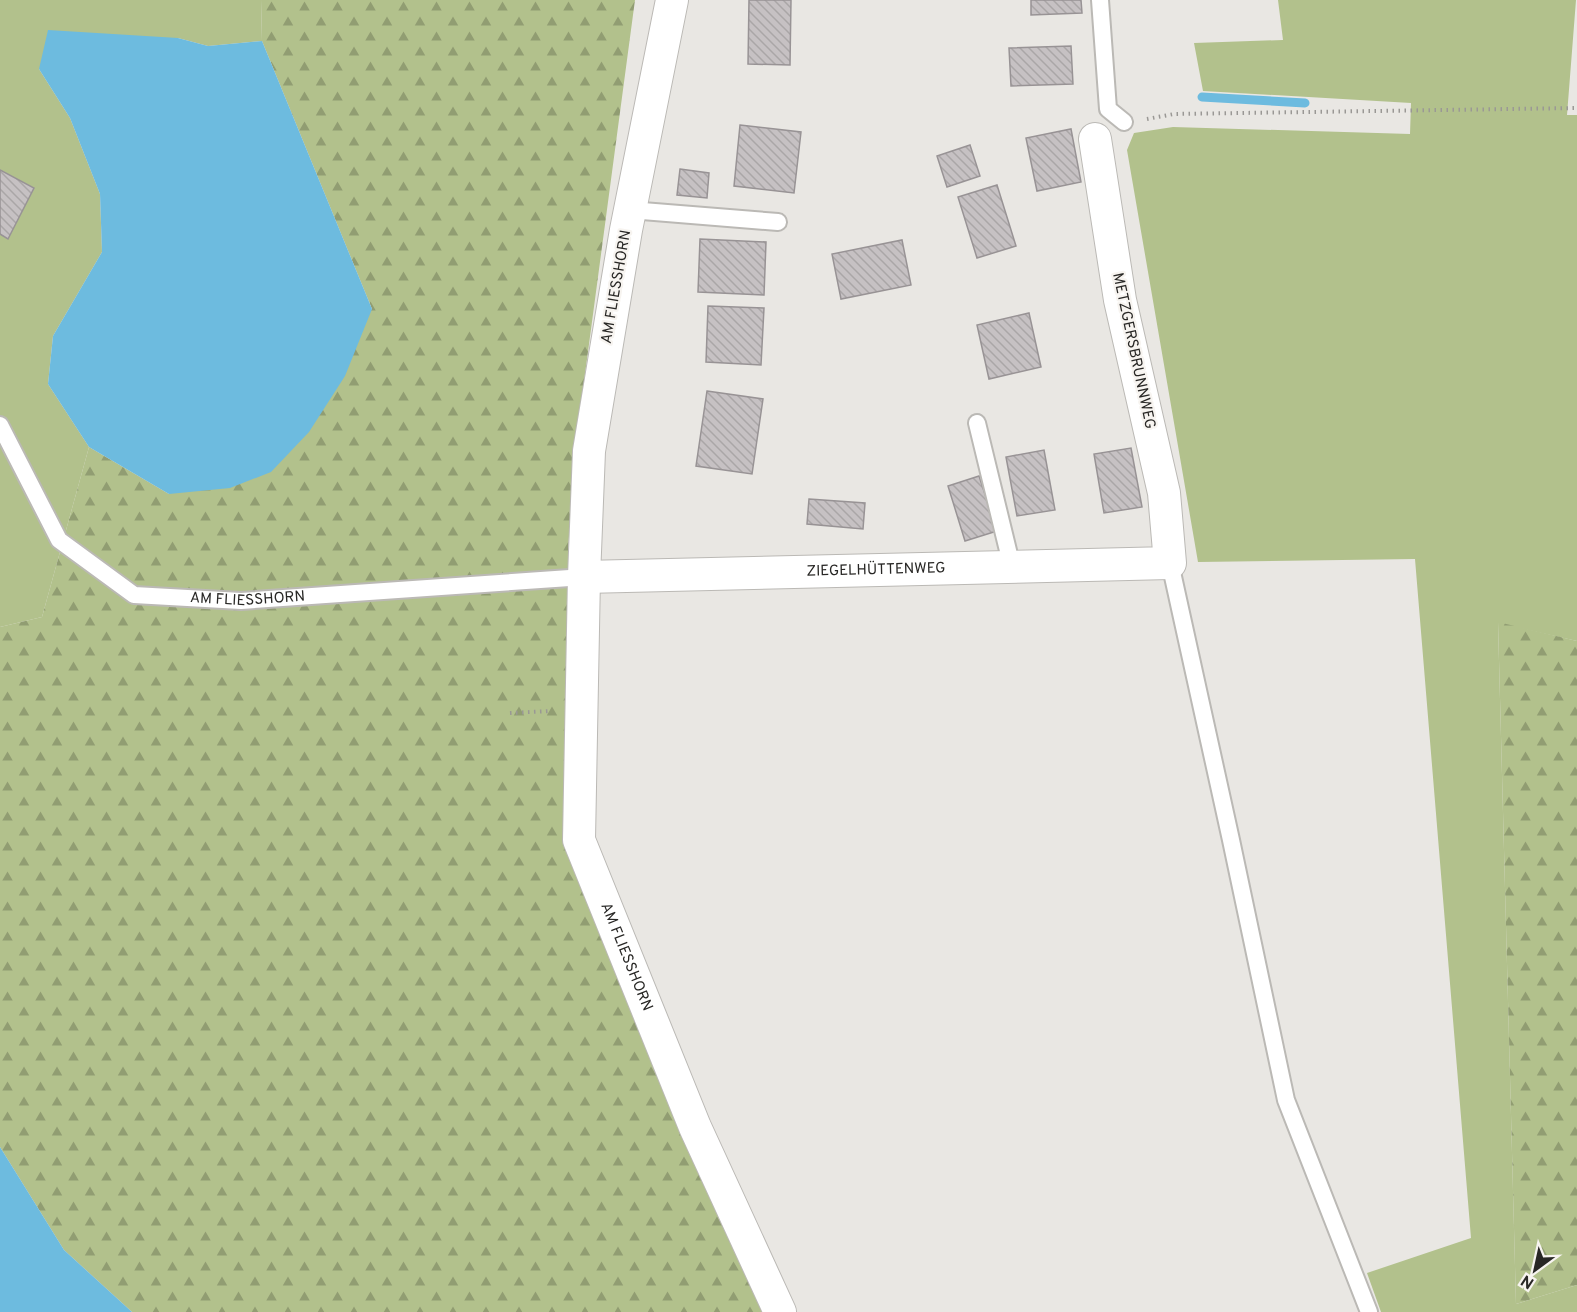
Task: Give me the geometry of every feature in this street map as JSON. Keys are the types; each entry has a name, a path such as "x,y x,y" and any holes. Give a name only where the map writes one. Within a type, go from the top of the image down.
{"street":[{"name":"AM FLIESSHORN","path":"672,0 626,230 589,451 579,840 695,1128 780,1312"},
{"name":"METZGERSBRUNNWEG","path":"1095,140 1120,300 1164,493 1170,563"},
{"name":"ZIEGELHÜTTENWEG","path":"584,577 1170,563"}],"lane":[{"path":"1100,0 1108,109 1125,122"},
{"path":"630,210 778,222"},
{"path":"977,423 1012,567"},
{"name":"AM FLIESSHORN","path":"0,425 59,540 134,595 241,601 584,577"},
{"path":"1170,563 1286,1100 1369,1312"}],"path":[{"path":"1125,122 1174,114 1577,108"},
{"path":"510,713 581,710"}],"green space":[{"path":"0,0 261,0 262,41 208,46 178,38 39,69 70,118 100,194 102,252 53,336 48,384 89,447 42,617 0,627"},
{"path":"261,0 635,0 579,419 568,548 571,848 765,1312 132,1312 64,1250 0,1147 0,627 42,617 89,447 169,494 372,309 262,41"},
{"path":"1278,0 1576,0 1567,115 1577,115 1577,641 1498,623 1516,1304 1577,1285 1577,1312 1381,1312 1367,1273 1471,1238 1415,559 1198,562 1127,150 1134,133 1173,127 1410,134 1411,103 1203,91 1194,43 1283,40"},
{"path":"1498,622 1577,641 1577,1285 1516,1304"}],"water":[{"path":"48,30 178,38 208,46 262,41 372,309 345,376 309,432 271,472 230,488 169,494 89,447 48,384 53,336 102,252 100,194 70,118 39,69"},
{"path":"0,1147 64,1250 132,1312 0,1312"}],"building":[{"path":"749,0 791,0 790,65 748,64"},
{"path":"1031,0 1081,0 1082,13 1031,15"},
{"path":"1071,46 1073,84 1011,86 1009,48"},
{"path":"740,125 801,132 794,193 734,186"},
{"path":"1071,129 1081,182 1037,191 1026,138"},
{"path":"970,145 980,176 947,187 937,156"},
{"path":"680,169 709,173 707,198 677,195"},
{"path":"0,170 34,188 8,239 0,234"},
{"path":"997,185 1016,246 977,258 958,197"},
{"path":"700,239 766,242 764,295 698,292"},
{"path":"902,240 911,285 841,299 832,254"},
{"path":"708,306 764,308 761,365 706,362"},
{"path":"1029,313 1041,367 989,379 977,325"},
{"path":"707,391 763,399 752,474 696,466"},
{"path":"1131,448 1142,507 1104,513 1094,454"},
{"path":"1044,450 1055,510 1017,516 1006,457"},
{"path":"979,476 997,531 965,541 948,486"},
{"path":"809,499 865,503 863,529 807,524"}],"waterway":[{"path":"1202,97 1305,103"}]}
